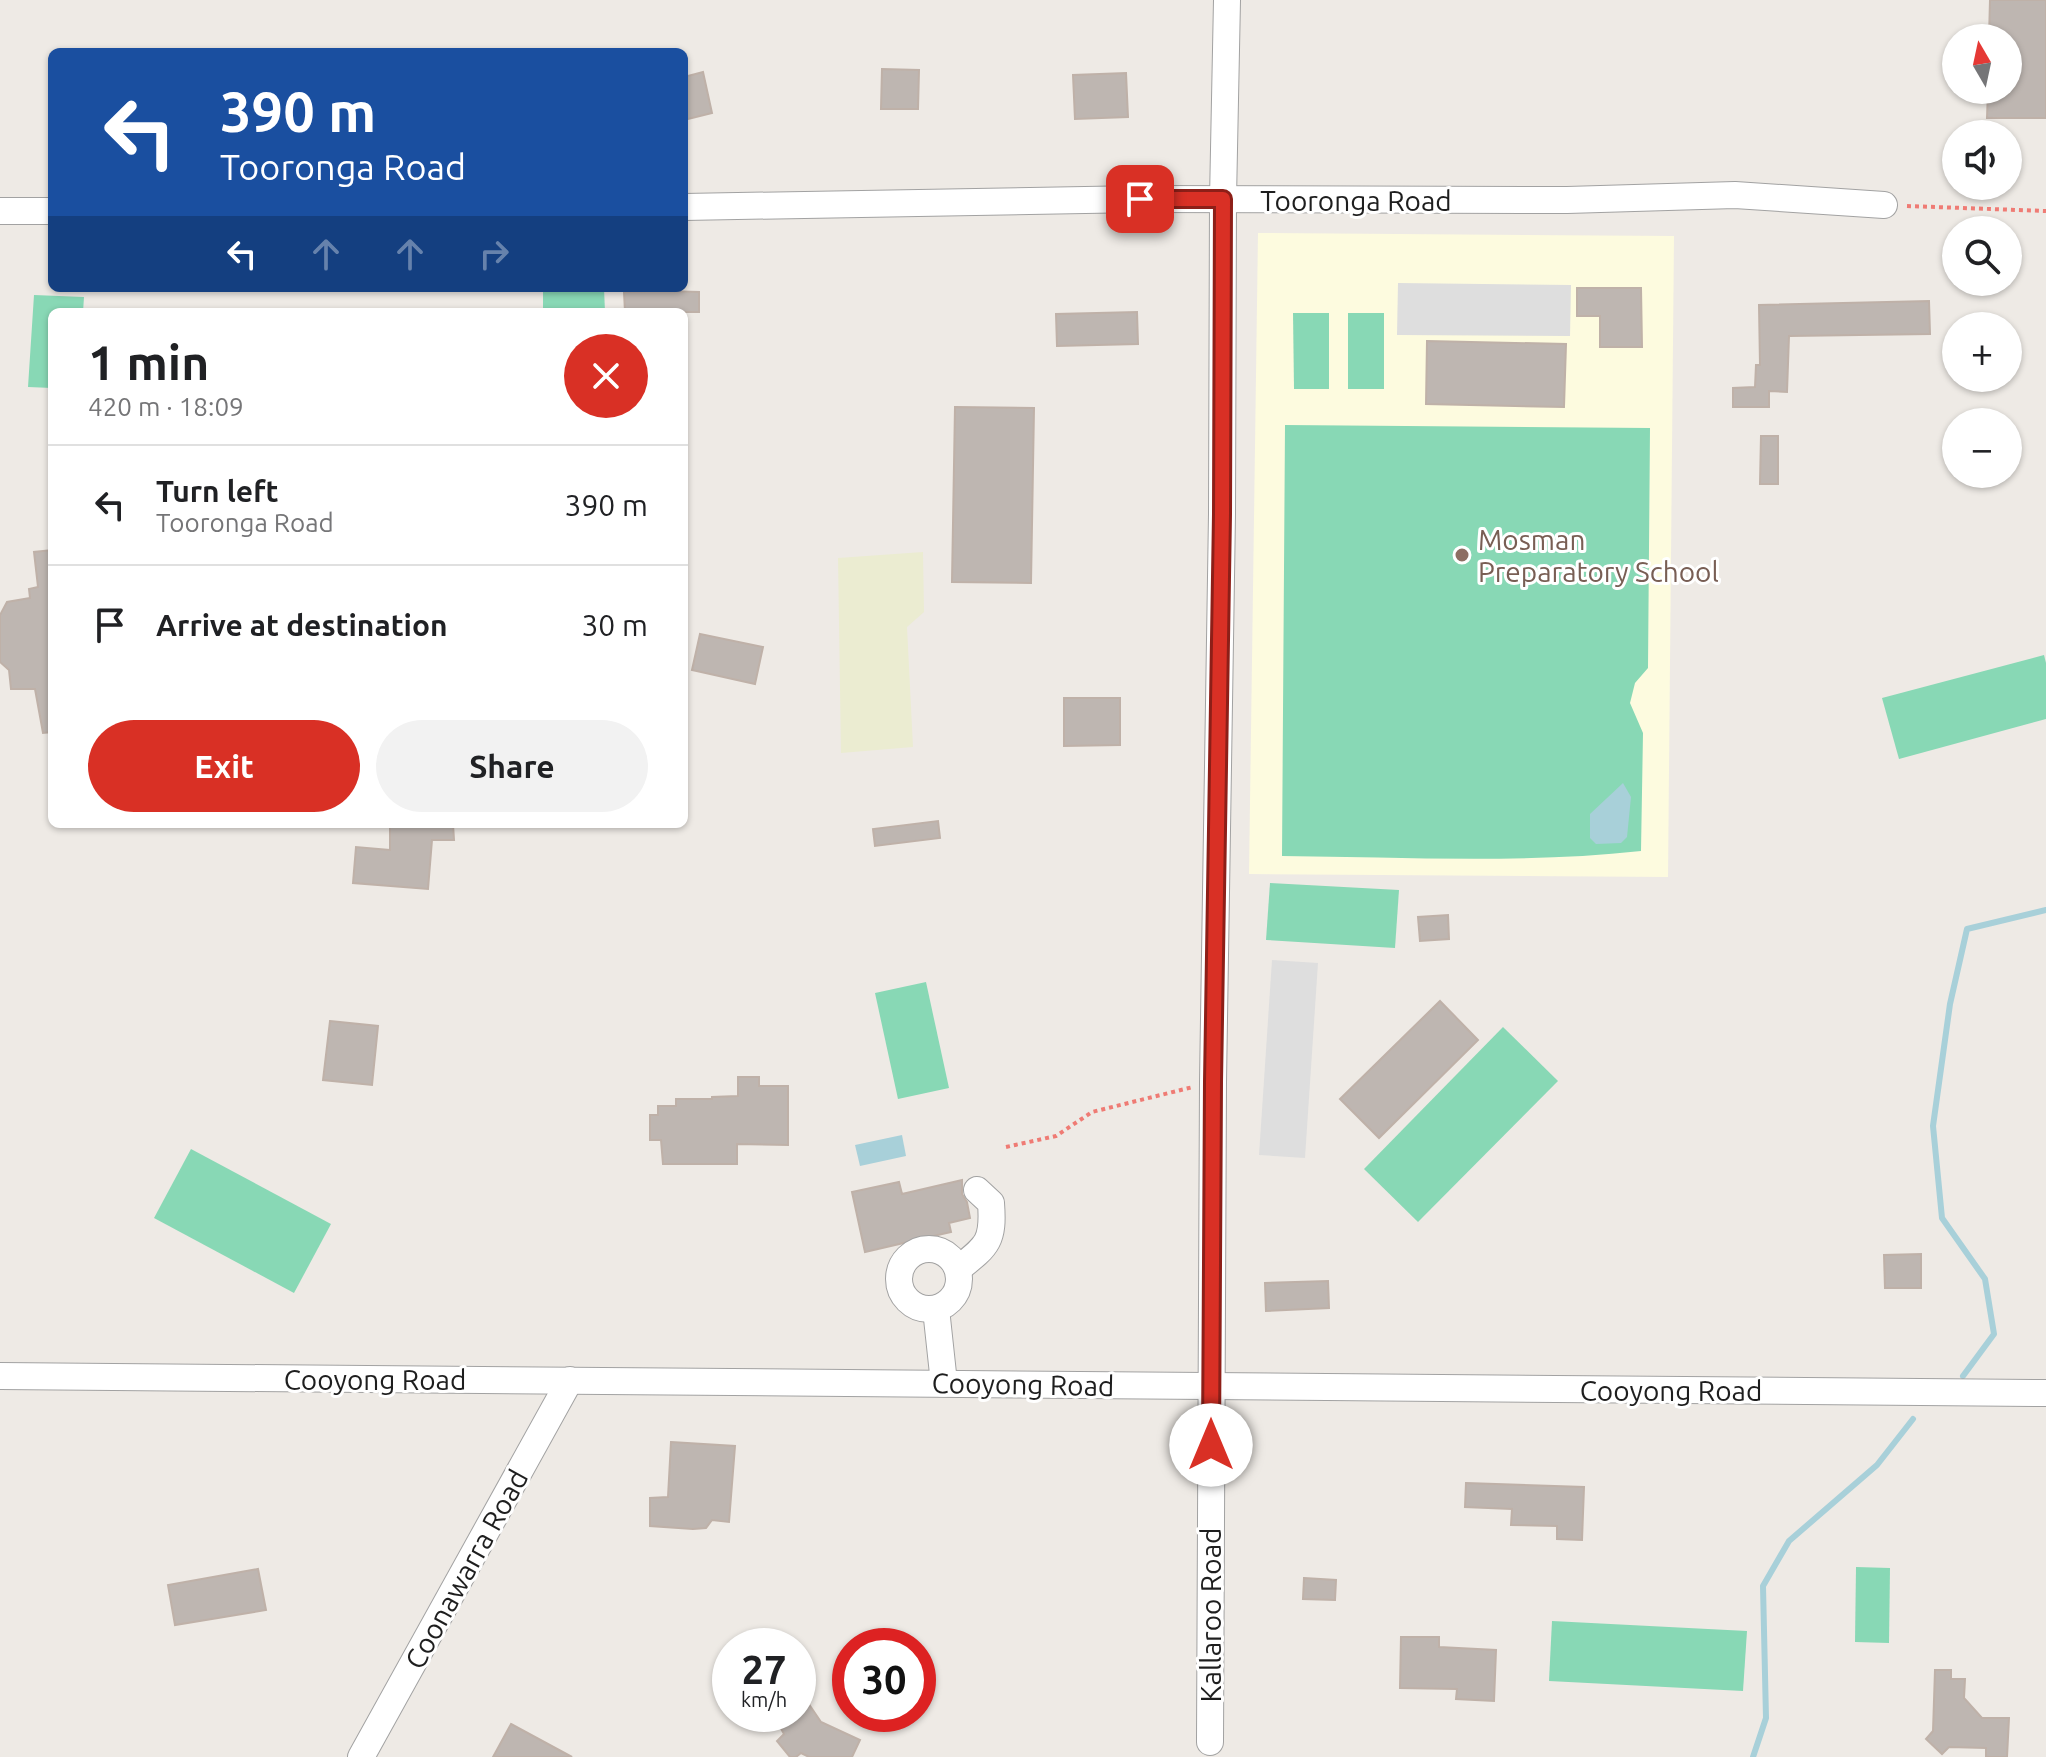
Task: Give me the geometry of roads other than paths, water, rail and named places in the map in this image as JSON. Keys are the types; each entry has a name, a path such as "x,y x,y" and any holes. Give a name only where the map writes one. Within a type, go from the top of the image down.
{"street":[{"name":"Kallaroo Road","path":"1210,1742 1213,1082 1227,0"},
{"name":"Tooronga Road","path":"688,207 1124,199 1567,200 1735,195 1884,205"},
{"path":"0,211 48,211"},
{"path":"958,1269 987,1244 992,1226 991,1203 977,1190"},
{"path":"930,1249 949,1256 958,1269 959,1286 954,1297 936,1309 919,1308 911,1303 902,1292 899,1274 903,1264 915,1253 930,1249"},
{"path":"936,1309 944,1383"},
{"name":"Cooyong Road","path":"0,1376 2046,1393"},
{"name":"Coonawarra Road","path":"361,1757 570,1380"}],"water":[{"path":"1623,783 1631,797 1627,837 1621,843 1596,844 1590,838 1590,814"},
{"path":"902,1135 906,1156 860,1166 855,1145"}],"waterway":[{"path":"1963,1376 1994,1334 1985,1279 1942,1218 1933,1126 1950,1004 1967,929 2046,910"},
{"path":"1753,1757 1766,1718 1763,1586 1789,1541 1877,1465 1913,1419"}],"place":[{"name":"Mosman Preparatory School","path":"1462,555"}]}
